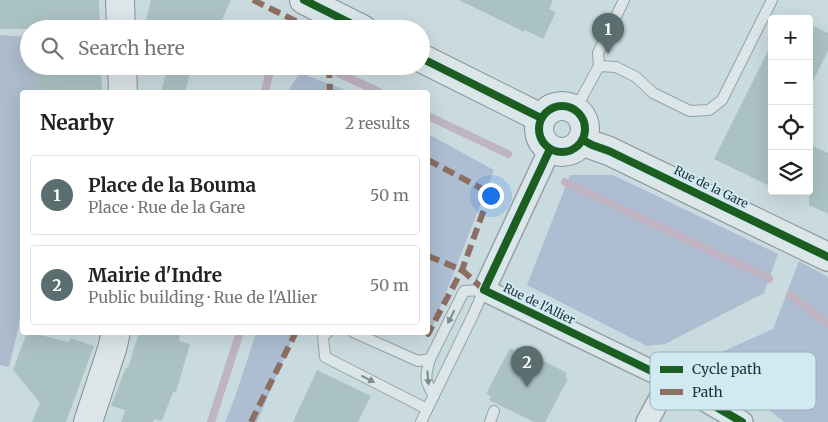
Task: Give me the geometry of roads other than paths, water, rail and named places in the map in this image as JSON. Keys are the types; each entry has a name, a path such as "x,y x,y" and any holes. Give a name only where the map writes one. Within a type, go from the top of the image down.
{"main road":[{"path":"120,0 121,20"},
{"path":"304,0 344,20"},
{"path":"430,63 540,118"},
{"path":"122,75 123,90"},
{"path":"559,105 570,106 575,110 581,114 586,127 583,140 577,147 568,152 550,149 542,141 538,130 540,118 548,109 559,105"},
{"name":"Rue de la Gare","path":"583,140 828,257"},
{"path":"88,422 115,335"}],"street":[{"name":"Rue de l'Allier","path":"550,149 484,290 650,370"},
{"path":"647,422 654,410"},
{"name":"Rue de l'Allier","path":"721,410 742,422"}],"lane":[{"path":"575,110 599,66 598,53 624,0"},
{"path":"599,66 616,67 636,77 653,93 690,111 709,110 722,100 772,0"},
{"path":"421,422 427,409 434,396 474,315 484,290 464,291 430,359 425,374 428,386 434,396"},
{"path":"324,335 325,357 427,409"},
{"path":"361,335 418,361 430,359"},
{"path":"490,422 494,412"}],"waterway":[{"path":"265,90 269,75"},
{"path":"342,75 375,90"},
{"path":"430,117 508,154"},
{"path":"565,182 769,279"},
{"path":"790,295 828,324"},
{"path":"211,422 239,335"}],"place":[{"name":"Place de la Bouma","path":"608,54"},
{"name":"Mairie d'Indre","path":"527,387"}]}
